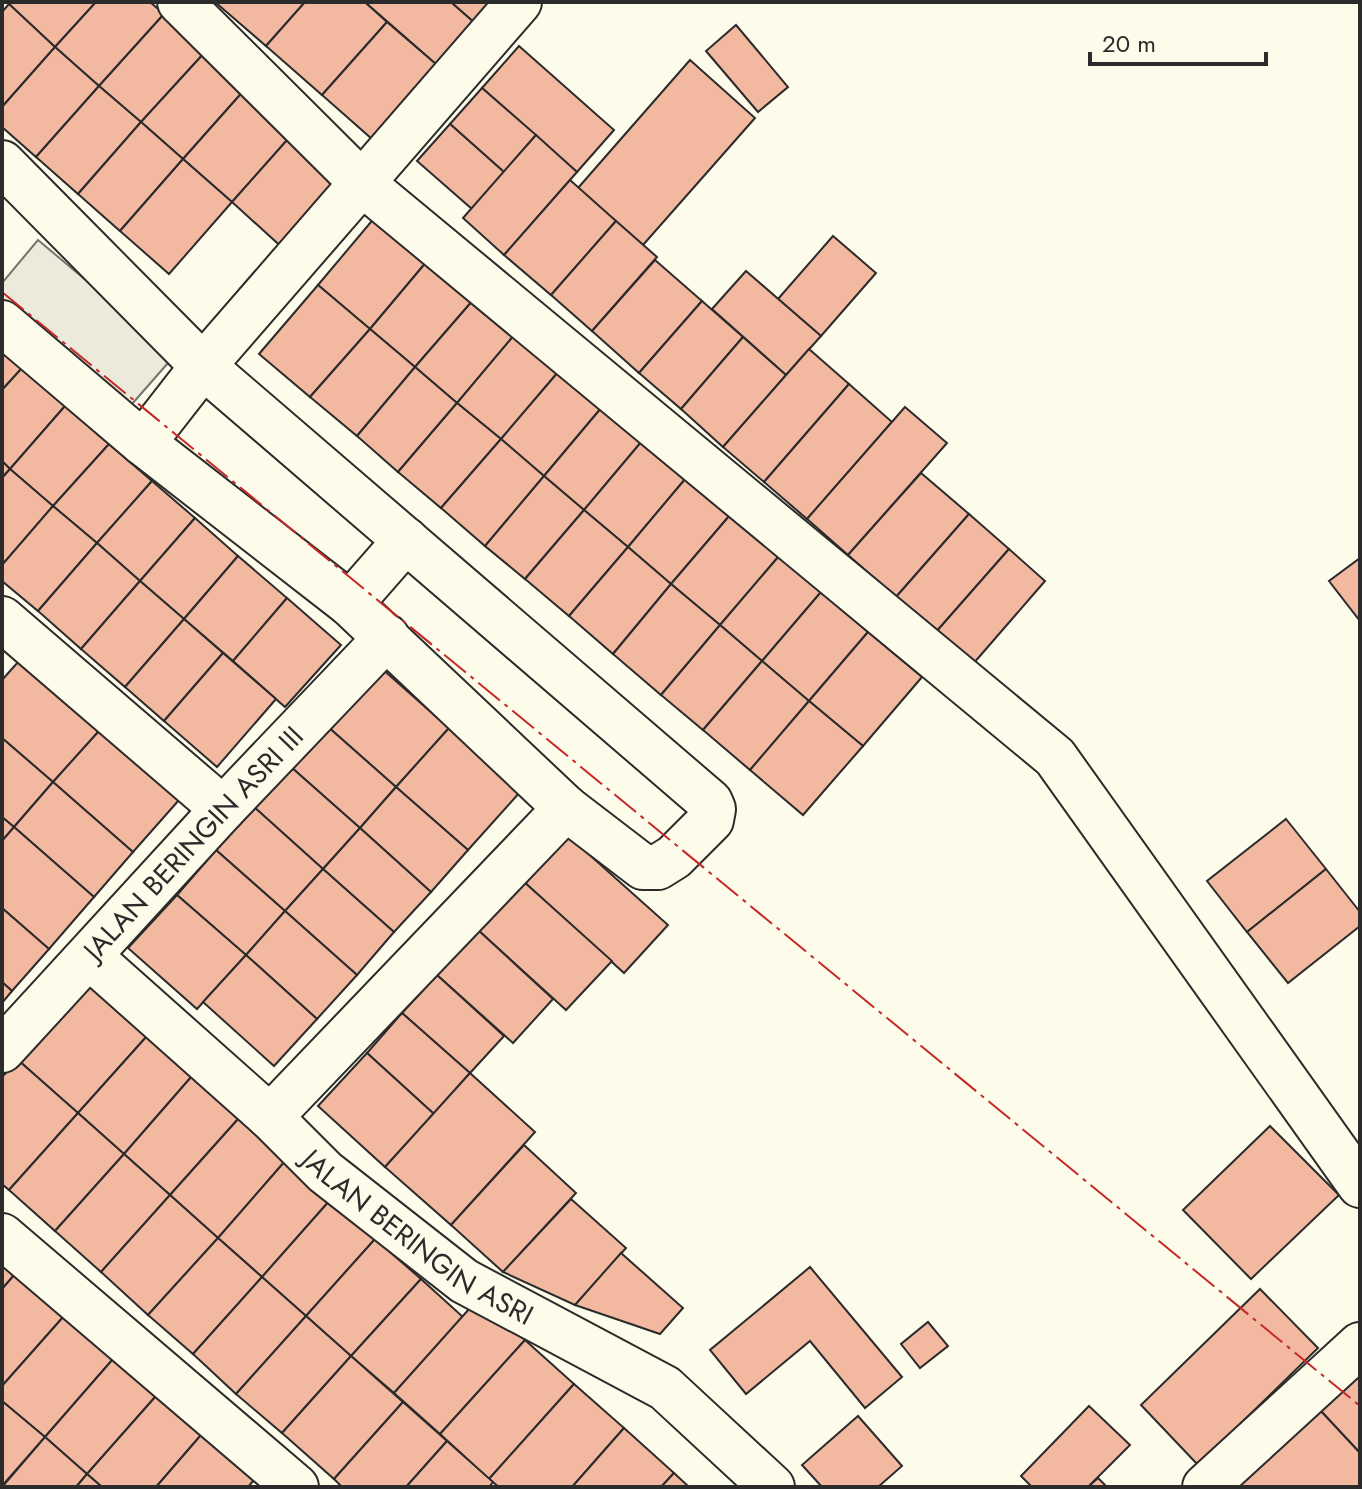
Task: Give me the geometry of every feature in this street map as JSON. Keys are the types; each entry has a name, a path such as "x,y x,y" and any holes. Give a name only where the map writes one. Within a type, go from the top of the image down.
{"street":[{"path":"180,2 363,184 1055,757 1360,1185"},
{"path":"143,443 203,366 519,2"},
{"path":"2,163 203,366 710,802 713,809 711,820 674,857 658,867 643,867 566,808 350,604 143,443 2,323"},
{"path":"350,604 406,540"},
{"path":"7,633 223,809"},
{"name":"JALAN BERINGIN ASRI III","path":"2,1050 223,809 387,637"},
{"path":"270,1117 566,808"},
{"name":"JALAN BERINGIN ASRI","path":"89,956 270,1117 325,1172 464,1281 665,1388 772,1487"},
{"path":"2,1236 296,1487"},
{"path":"1205,1487 1360,1345"}],"shaded area":[{"path":"38,240 175,355 125,412 2,308 2,283"}],"building":[{"path":"96,2 55,47 9,4"},
{"path":"96,2 150,2 164,14 99,86 55,47"},
{"path":"215,2 305,2 266,46"},
{"path":"305,2 365,2 387,22 322,95 266,46"},
{"path":"365,2 451,2 475,23 437,65"},
{"path":"451,2 493,2 475,23"},
{"path":"9,4 55,47 2,107 2,12"},
{"path":"164,14 206,51 141,122 99,86"},
{"path":"387,22 437,65 372,139 322,95"},
{"path":"736,25 788,87 758,112 706,51"},
{"path":"519,46 614,130 577,172 482,88"},
{"path":"55,47 99,86 36,157 2,127 2,107"},
{"path":"206,51 247,87 183,159 141,122"},
{"path":"690,60 755,118 643,245 578,188"},
{"path":"99,86 141,122 78,194 36,157"},
{"path":"247,87 296,130 232,202 183,159"},
{"path":"482,88 536,135 504,172 450,124"},
{"path":"141,122 183,159 120,231 78,194"},
{"path":"450,124 504,172 472,209 417,161"},
{"path":"296,130 351,179 286,251 232,202"},
{"path":"536,135 577,172 504,255 463,218"},
{"path":"183,159 232,202 169,274 120,231"},
{"path":"570,180 616,221 551,295 504,255"},
{"path":"376,216 428,260 370,329 318,285"},
{"path":"616,221 657,257 592,331 551,295"},
{"path":"833,236 876,273 821,336 778,299"},
{"path":"428,260 474,299 415,367 370,329"},
{"path":"655,260 702,301 639,373 592,331"},
{"path":"746,271 821,336 786,375 712,309"},
{"path":"318,285 370,329 310,397 259,354"},
{"path":"474,299 515,334 457,403 415,367"},
{"path":"702,301 743,337 681,409 639,373"},
{"path":"370,329 415,367 357,436 310,397"},
{"path":"515,334 559,371 501,439 457,403"},
{"path":"743,337 786,375 723,447 681,409"},
{"path":"809,349 849,384 764,482 723,447"},
{"path":"2,351 22,368 2,390"},
{"path":"415,367 457,403 398,472 357,436"},
{"path":"22,368 65,406 10,469 2,461 2,390"},
{"path":"559,371 602,407 544,476 501,439"},
{"path":"849,384 892,422 807,519 764,482"},
{"path":"457,403 501,439 441,508 398,472"},
{"path":"65,406 109,444 53,506 10,469"},
{"path":"602,407 642,441 584,510 544,476"},
{"path":"905,407 947,443 848,555 807,519"},
{"path":"501,439 544,476 485,546 441,508"},
{"path":"642,441 686,478 628,547 584,510"},
{"path":"109,444 152,481 97,543 53,506"},
{"path":"2,461 10,469 2,478"},
{"path":"10,469 53,506 2,565 2,478"},
{"path":"921,473 969,514 896,597 848,555"},
{"path":"544,476 584,510 525,579 485,546"},
{"path":"686,478 730,515 671,584 628,547"},
{"path":"152,481 195,518 140,581 97,543"},
{"path":"53,506 97,543 38,611 2,581 2,565"},
{"path":"584,510 628,547 569,616 525,579"},
{"path":"969,514 1009,549 936,632 896,597"},
{"path":"730,515 779,556 720,625 671,584"},
{"path":"195,518 238,556 184,619 140,581"},
{"path":"97,543 140,581 81,649 38,611"},
{"path":"628,547 671,584 613,654 569,616"},
{"path":"1009,549 1045,581 973,664 936,632"},
{"path":"238,556 287,598 233,661 184,619"},
{"path":"779,556 821,592 762,661 720,625"},
{"path":"1360,558 1360,621 1329,581"},
{"path":"140,581 184,619 125,687 81,649"},
{"path":"671,584 720,625 661,695 613,654"},
{"path":"821,592 868,632 809,701 762,661"},
{"path":"287,598 341,645 285,707 233,661"},
{"path":"184,619 223,653 164,721 125,687"},
{"path":"720,625 762,661 703,730 661,695"},
{"path":"868,632 922,677 863,746 809,701"},
{"path":"223,653 276,699 217,767 164,721"},
{"path":"19,661 99,731 53,782 2,738 2,680"},
{"path":"762,661 809,701 750,770 703,730"},
{"path":"380,667 449,728 396,787 327,726"},
{"path":"809,701 863,746 803,815 750,770"},
{"path":"327,726 396,787 360,828 291,767"},
{"path":"449,728 520,792 468,850 396,787"},
{"path":"99,731 179,800 133,852 53,782"},
{"path":"2,738 53,782 14,827 2,817"},
{"path":"291,767 360,828 323,869 254,807"},
{"path":"53,782 133,852 94,897 14,827"},
{"path":"396,787 468,850 431,892 360,828"},
{"path":"254,807 323,869 285,911 216,850"},
{"path":"2,817 14,827 2,841"},
{"path":"1286,819 1326,869 1247,932 1207,881"},
{"path":"14,827 94,897 49,949 2,908 2,841"},
{"path":"360,828 431,892 394,932 323,869"},
{"path":"565,833 668,925 624,973 523,881"},
{"path":"216,850 285,911 246,955 177,895"},
{"path":"323,869 394,932 357,975 285,911"},
{"path":"1326,869 1360,912 1360,926 1288,983 1247,932"},
{"path":"523,881 612,961 566,1010 478,930"},
{"path":"177,895 246,955 197,1009 128,948"},
{"path":"2,908 49,949 12,991 2,982"},
{"path":"285,911 357,975 317,1019 246,955"},
{"path":"478,930 553,999 513,1043 437,975"},
{"path":"246,955 317,1019 274,1066 203,1002"},
{"path":"437,975 504,1036 470,1073 402,1013"},
{"path":"2,982 12,991 2,1003"},
{"path":"87,982 147,1036 78,1113 18,1060"},
{"path":"402,1013 470,1073 434,1114 367,1053"},
{"path":"147,1036 192,1076 124,1154 78,1113"},
{"path":"367,1053 434,1114 385,1167 318,1106"},
{"path":"18,1060 78,1113 9,1190 2,1184 2,1077"},
{"path":"470,1073 535,1132 451,1225 385,1167"},
{"path":"192,1076 239,1118 170,1195 124,1154"},
{"path":"78,1113 124,1154 55,1231 9,1190"},
{"path":"239,1118 286,1160 218,1238 170,1195"},
{"path":"1270,1126 1339,1195 1251,1279 1183,1210"},
{"path":"524,1145 576,1193 503,1272 451,1225"},
{"path":"124,1154 170,1195 101,1272 55,1231"},
{"path":"286,1160 331,1199 262,1277 218,1238"},
{"path":"170,1195 218,1238 148,1315 101,1272"},
{"path":"331,1199 375,1239 306,1316 262,1277"},
{"path":"571,1199 626,1248 575,1305 503,1272"},
{"path":"218,1238 262,1277 193,1354 148,1315"},
{"path":"375,1239 421,1279 351,1356 306,1316"},
{"path":"621,1253 683,1308 660,1334 575,1305"},
{"path":"2,1262 15,1274 2,1289"},
{"path":"810,1267 902,1377 865,1408 810,1341 746,1394 710,1350"},
{"path":"15,1274 64,1316 2,1386 2,1289"},
{"path":"262,1277 306,1316 236,1394 193,1354"},
{"path":"421,1279 463,1317 394,1393 351,1356"},
{"path":"1260,1289 1318,1348 1198,1465 1141,1405"},
{"path":"478,1299 525,1340 440,1434 394,1393"},
{"path":"64,1316 113,1359 45,1437 2,1401 2,1386"},
{"path":"306,1316 351,1356 282,1433 236,1394"},
{"path":"928,1322 948,1346 920,1368 901,1344"},
{"path":"525,1340 574,1384 489,1479 440,1434"},
{"path":"351,1356 403,1402 334,1479 282,1433"},
{"path":"1360,1358 1360,1453 1319,1409"},
{"path":"113,1359 156,1396 87,1474 45,1437"},
{"path":"574,1384 624,1428 572,1487 499,1487 489,1479"},
{"path":"156,1396 201,1435 156,1487 102,1487 87,1474"},
{"path":"2,1401 45,1437 2,1486"},
{"path":"403,1402 447,1441 406,1487 342,1487 334,1479"},
{"path":"1089,1406 1130,1445 1088,1487 1032,1487 1021,1476"},
{"path":"1319,1409 1360,1453 1360,1487 1236,1487"},
{"path":"858,1416 902,1466 878,1487 822,1487 802,1465"},
{"path":"624,1428 674,1473 661,1487 572,1487"},
{"path":"201,1435 254,1480 248,1487 156,1487"},
{"path":"45,1437 87,1474 76,1487 2,1487"},
{"path":"447,1441 493,1482 489,1487 406,1487"},
{"path":"674,1473 689,1487 661,1487"},
{"path":"87,1474 102,1487 76,1487"},
{"path":"1098,1478 1107,1487 1088,1487"}],"power":[{"path":"2,292 1360,1406"}]}
